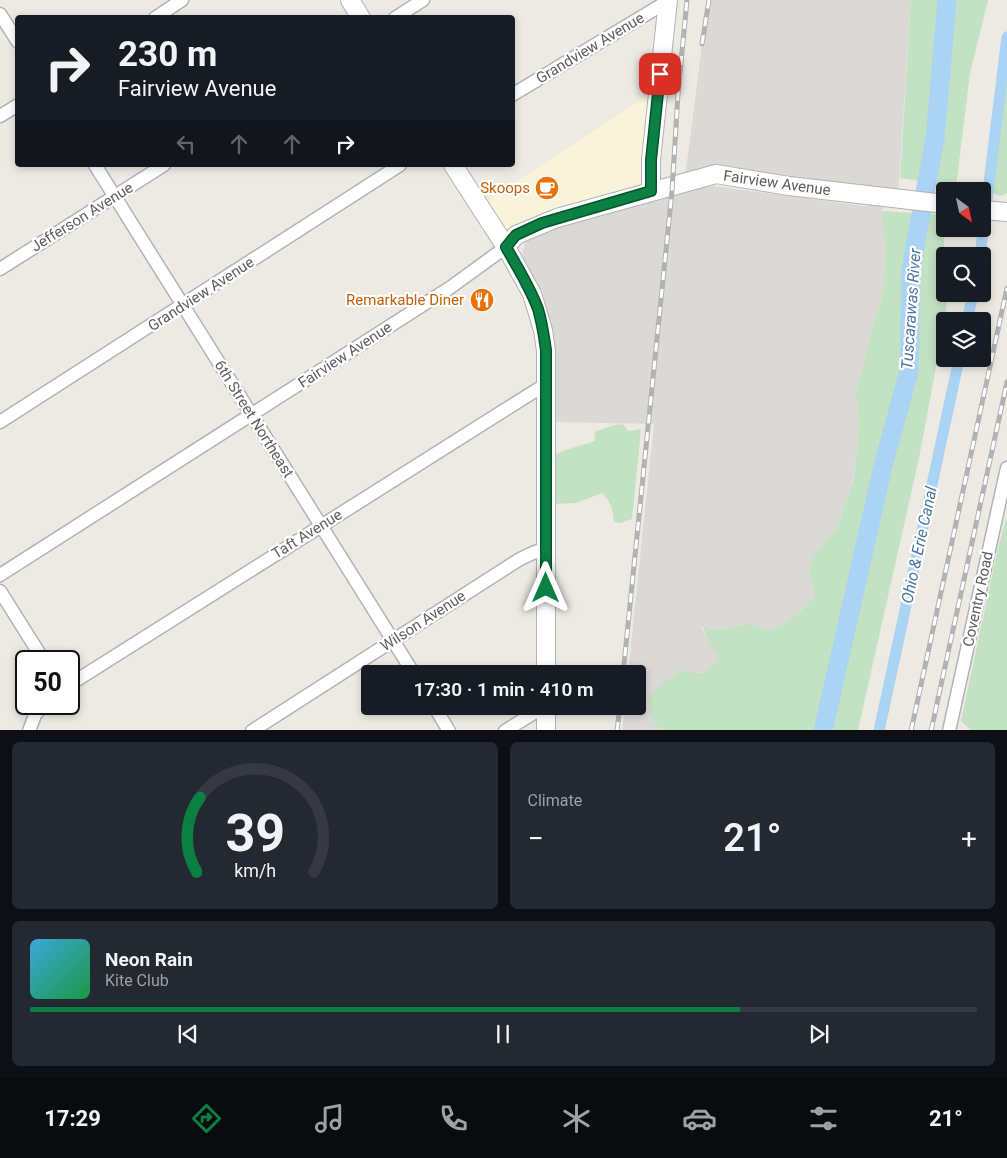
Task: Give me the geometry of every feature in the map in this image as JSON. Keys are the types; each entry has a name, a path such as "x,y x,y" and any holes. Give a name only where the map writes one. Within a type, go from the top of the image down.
{"street":[{"path":"160,15 182,0"},
{"path":"350,0 360,15"},
{"path":"400,15 423,0"},
{"path":"651,191 651,160 668,0"},
{"name":"Grandview Avenue","path":"515,94 668,0"},
{"path":"0,14 15,37"},
{"path":"0,116 15,107"},
{"name":"6th Street Northeast","path":"96,167 408,665"},
{"name":"Jefferson Avenue","path":"0,269 161,167"},
{"name":"Grandview Avenue","path":"0,422 397,167"},
{"path":"454,167 506,247 532,294 543,330 546,350 546,665"},
{"name":"Fairview Avenue","path":"0,575 451,287 506,247 516,235 542,223 716,174 789,186 936,203"},
{"path":"991,211 1007,212"},
{"name":"Taft Avenue","path":"80,678 546,384"},
{"name":"Coventry Road","path":"949,730 1007,468"},
{"name":"Wilson Avenue","path":"252,730 520,559 546,549"},
{"path":"0,592 37,650"},
{"path":"29,730 36,715"},
{"path":"440,715 449,730"},
{"path":"505,730 530,715"},
{"path":"545,715 546,730"}],"shaded area":[{"path":"708,0 911,0 898,193 682,178 686,169"},
{"path":"654,91 648,189 505,242 482,204"},
{"path":"713,186 864,206 885,205 881,211 886,252 883,292 855,394 859,417 858,446 852,483 837,528 813,556 808,571 815,596 799,613 770,631 751,623 720,630 701,627 720,659 703,673 681,671 652,721 662,730 622,730 624,715 646,715 646,665 629,665 654,424 556,422 555,342 544,306 521,262 525,242 532,237 603,213 689,190"}],"green space":[{"path":"911,0 988,0 970,73 956,182 936,183 900,178"},
{"path":"1007,38 1007,193 1000,196 991,192 991,182 989,182"},
{"path":"881,211 936,214 936,238 944,238 944,247 936,247 936,302 947,302 946,312 936,312 936,367 919,458 858,730 662,730 652,721 648,699 661,684 681,671 703,673 720,659 709,642 703,627 720,630 751,623 770,631 799,613 815,596 808,571 813,556 837,528 853,481 858,446 859,417 855,394 883,292 886,252"},
{"path":"623,424 628,431 641,429 632,519 620,523 614,522 611,506 608,499 602,493 576,503 554,504 551,457 565,450 595,441 594,432"},
{"path":"1007,516 1007,730 971,730 961,721 998,548"}],"waterway":[{"name":"Tuscarawas River","path":"823,730 883,466 909,371 911,268 935,139 947,0"},
{"name":"Ohio & Erie Canal","path":"981,247 1007,37"},
{"name":"Ohio & Erie Canal","path":"969,312 971,302"},
{"name":"Ohio & Erie Canal","path":"879,730 957,367"}],"railway":[{"path":"624,665 672,191 678,94 687,0"},
{"path":"702,44 709,0"},
{"path":"911,730 1007,288"},
{"path":"931,730 1007,382"},
{"path":"617,730 619,715"}],"place":[{"name":"Skoops","path":"547,188"},
{"name":"Remarkable Diner","path":"482,300"}],"route":[{"path":"546,588 546,350 543,330 532,294 506,247 516,235 542,223 651,191 651,160 660,74"}]}
